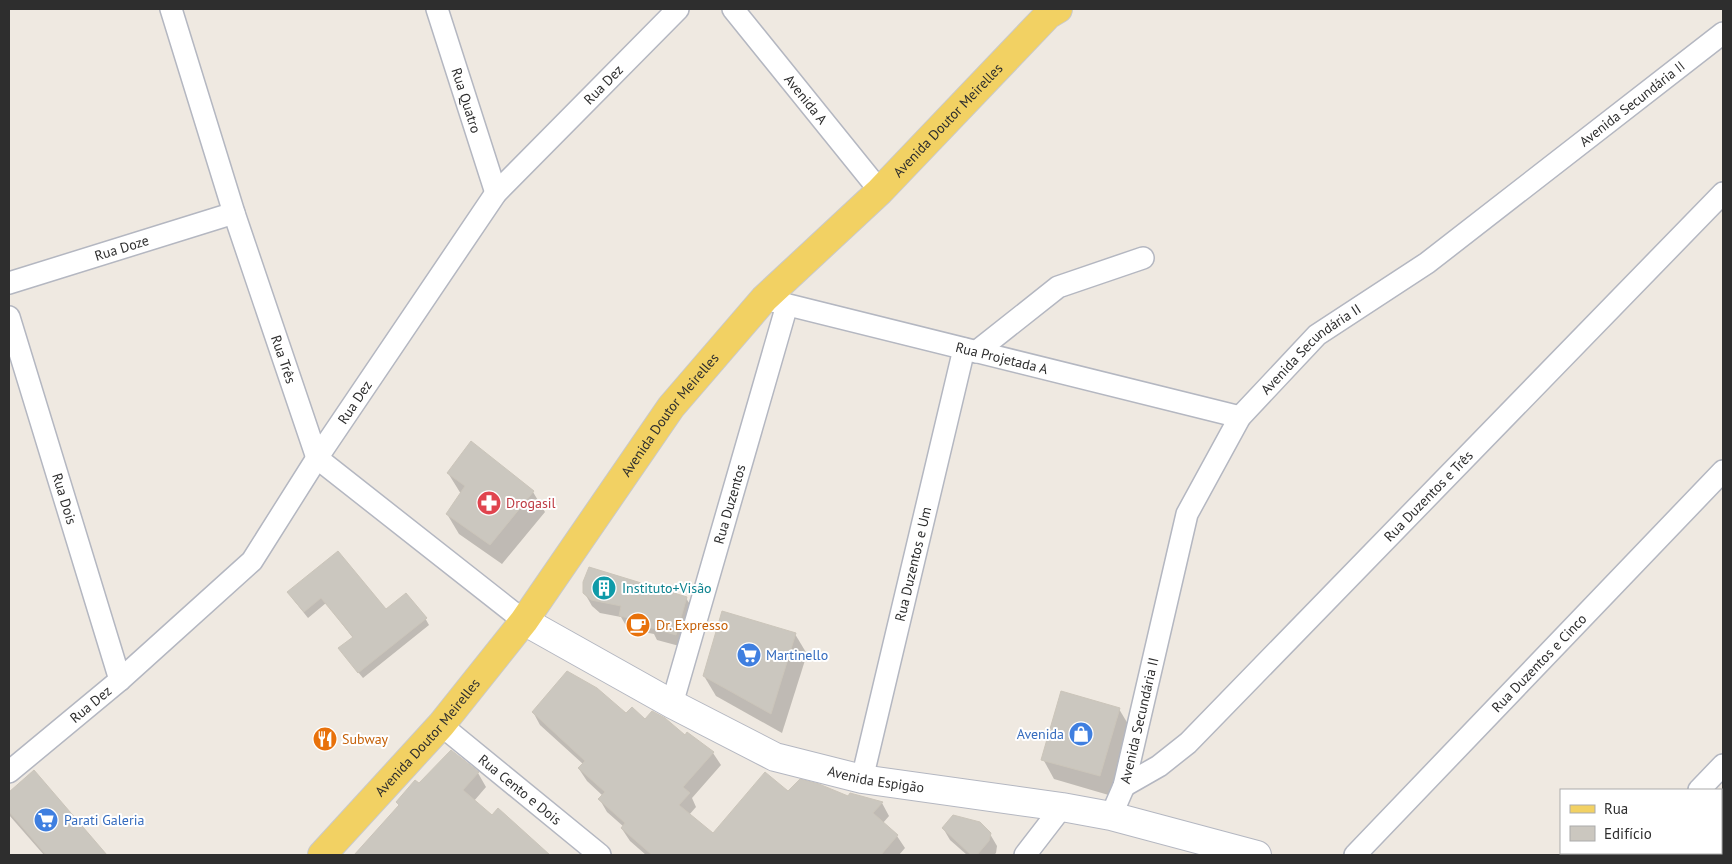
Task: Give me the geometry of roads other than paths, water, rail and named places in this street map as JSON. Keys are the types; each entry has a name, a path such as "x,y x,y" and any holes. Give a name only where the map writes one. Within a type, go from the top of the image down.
{"main road":[{"name":"Avenida Doutor Meirelles","path":"322,855 441,725 524,621 671,407 775,302 1048,16 1058,9"}],"street":[{"name":"Rua Três","path":"171,9 234,213 317,458"},
{"name":"Rua Quatro","path":"437,9 496,194"},
{"name":"Rua Dez","path":"9,772 120,680 252,561 317,458 496,194 678,9"},
{"name":"Avenida A","path":"732,9 880,191"},
{"name":"Avenida Secundária II","path":"1111,816 1124,786 1187,514 1240,417 1317,335 1427,263 1723,33"},
{"name":"Rua Duzentos e Três","path":"1124,786 1159,766 1188,743 1723,193"},
{"name":"Rua Doze","path":"9,283 234,213"},
{"path":"970,350 1058,287 1143,258"},
{"name":"Rua Projetada A","path":"775,302 1240,417"},
{"name":"Rua Duzentos","path":"672,704 775,302"},
{"name":"Rua Dois","path":"9,317 120,680"},
{"name":"Rua Duzentos e Um","path":"862,779 970,350"},
{"path":"317,458 524,621"},
{"name":"Rua Duzentos e Cinco","path":"1355,855 1723,471"},
{"name":"Avenida Espigão","path":"524,621 672,704 775,757 862,779 1062,807 1111,816 1257,855"},
{"name":"Rua Cento e Dois","path":"441,725 600,855"},
{"path":"1699,789 1723,764"},
{"path":"1025,855 1062,807"}],"place":[{"name":"Drogasil","path":"489,503"},
{"name":"Instituto+Visão","path":"604,588"},
{"name":"Dr. Expresso","path":"638,625"},
{"name":"Martinello","path":"749,655"},
{"name":"Avenida","path":"1081,734"},
{"name":"Subway","path":"325,739"},
{"name":"Parati Galeria","path":"46,820"}]}
